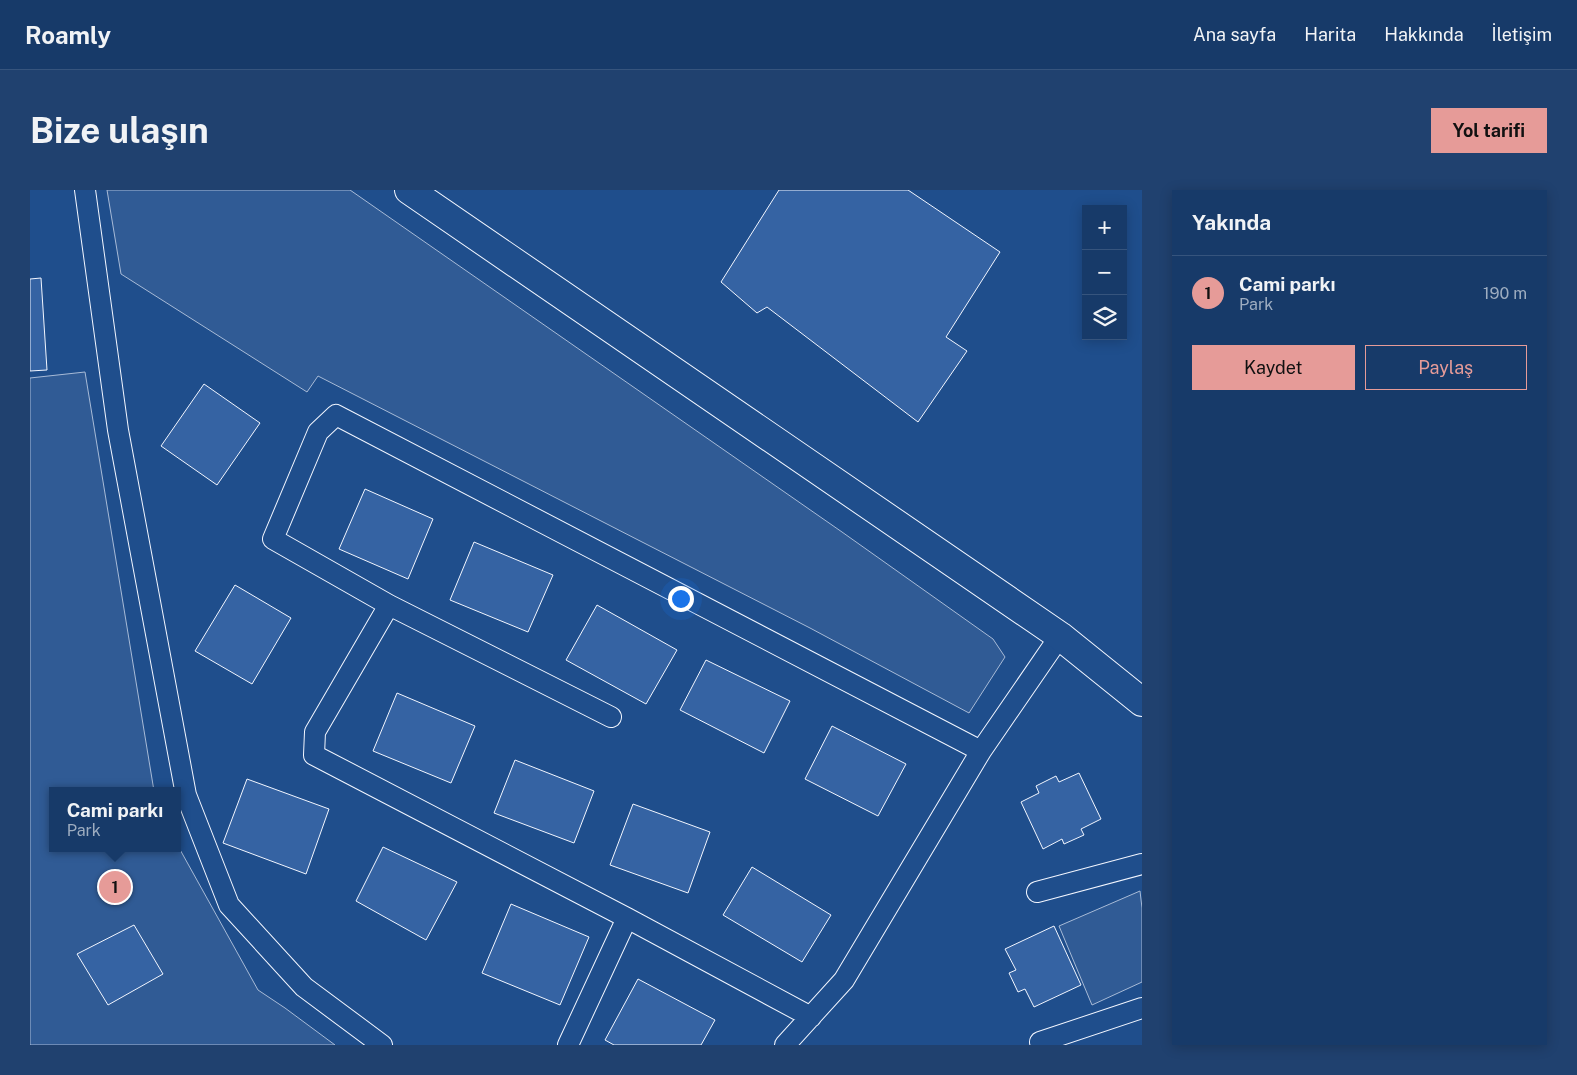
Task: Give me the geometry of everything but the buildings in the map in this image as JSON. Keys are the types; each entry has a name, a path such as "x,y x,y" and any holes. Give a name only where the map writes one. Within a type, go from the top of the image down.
{"street":[{"path":"85,190 118,430 186,795 229,905 304,987 382,1045"},
{"path":"409,190 1060,636 1142,702"},
{"path":"611,717 389,605 273,539 318,432 336,415 981,751"},
{"path":"389,605 315,732 314,755 627,918 811,1017"},
{"path":"785,1045 844,980 981,751 1060,636"},
{"path":"1037,892 1142,864"},
{"path":"568,1045 627,918"},
{"path":"1040,1042 1142,1008"}],"shaded area":[{"path":"107,190 350,190 993,639 1005,657 969,713 810,628 318,376 307,392 121,274"},
{"path":"85,372 153,787 49,787 49,852 181,851 258,990 335,1045 30,1045 30,378"},
{"path":"1140,891 1142,908 1142,982 1092,1005 1059,926"}],"place":[{"name":"Cami parkı","path":"115,887"}]}
